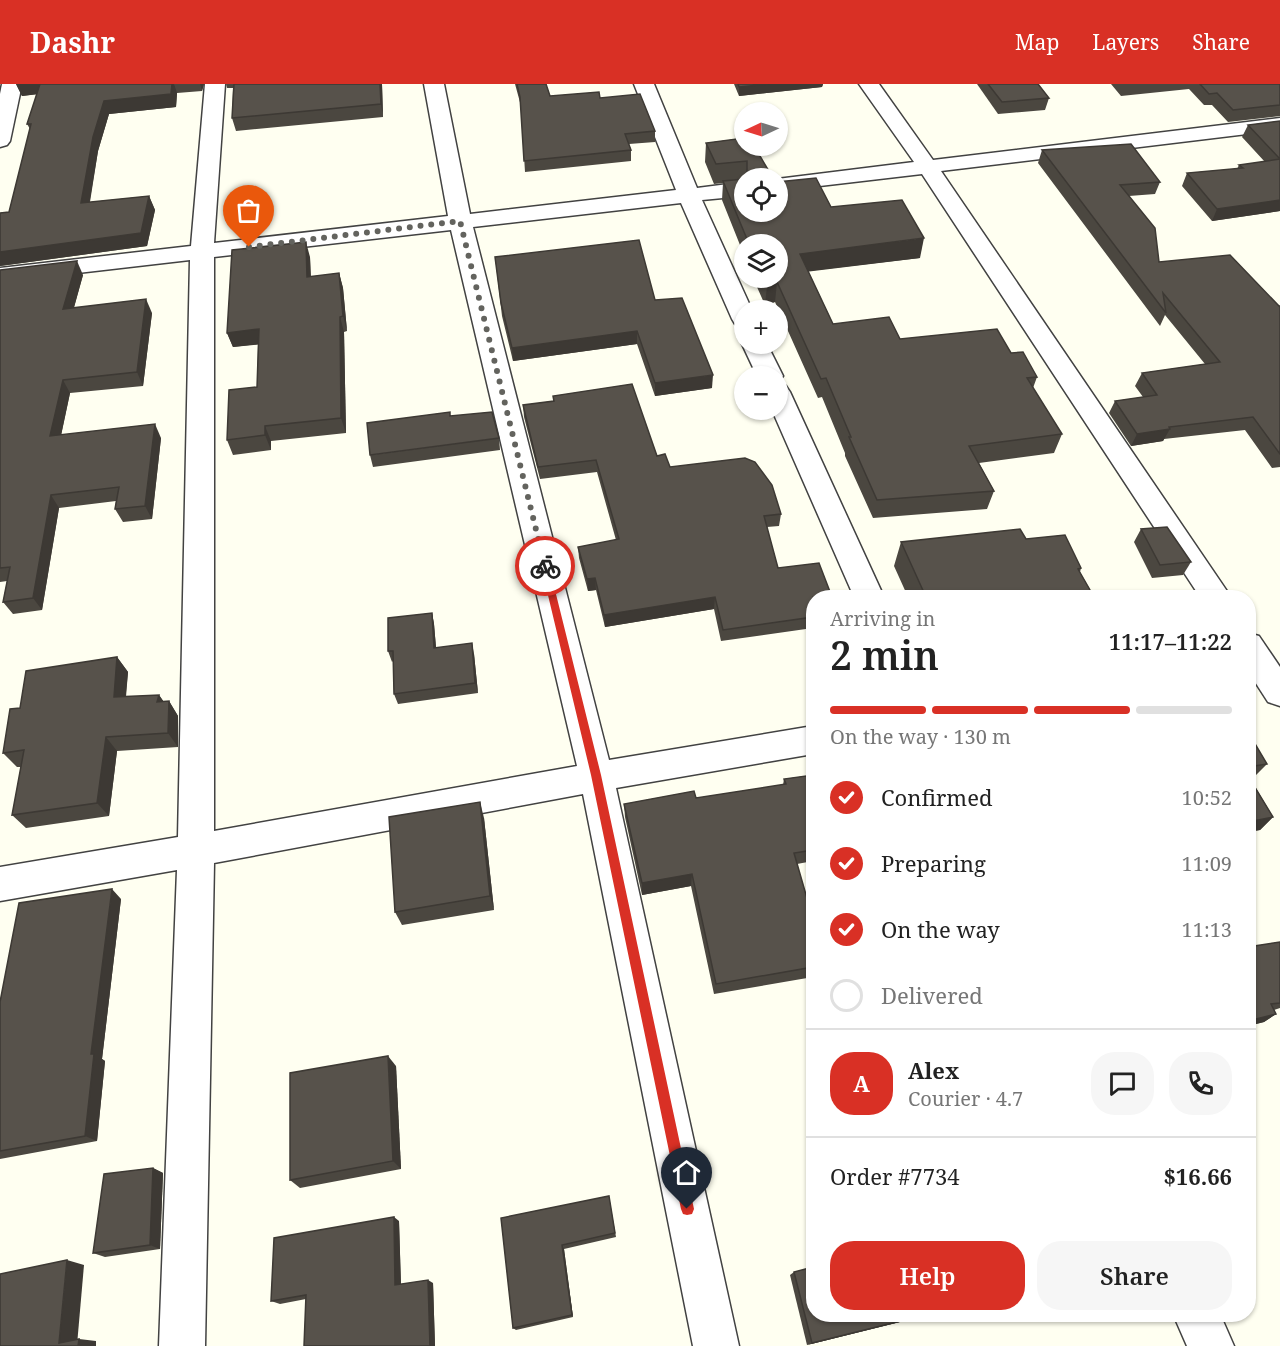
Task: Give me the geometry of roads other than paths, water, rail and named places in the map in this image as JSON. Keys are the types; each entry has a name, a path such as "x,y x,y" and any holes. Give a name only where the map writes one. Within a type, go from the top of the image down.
{"street":[{"path":"0,141 12,84"},
{"path":"182,1346 196,851 202,253 215,84"},
{"path":"434,84 460,221 596,775 716,1346"},
{"path":"644,84 689,196 736,300"},
{"path":"869,84 927,166 1211,590"},
{"path":"788,184 1280,124"},
{"path":"0,275 734,190"},
{"path":"788,417 866,590"},
{"path":"1257,650 1280,693"},
{"path":"0,884 196,851 596,775 806,741"},
{"path":"1200,1322 1211,1346"}]}
